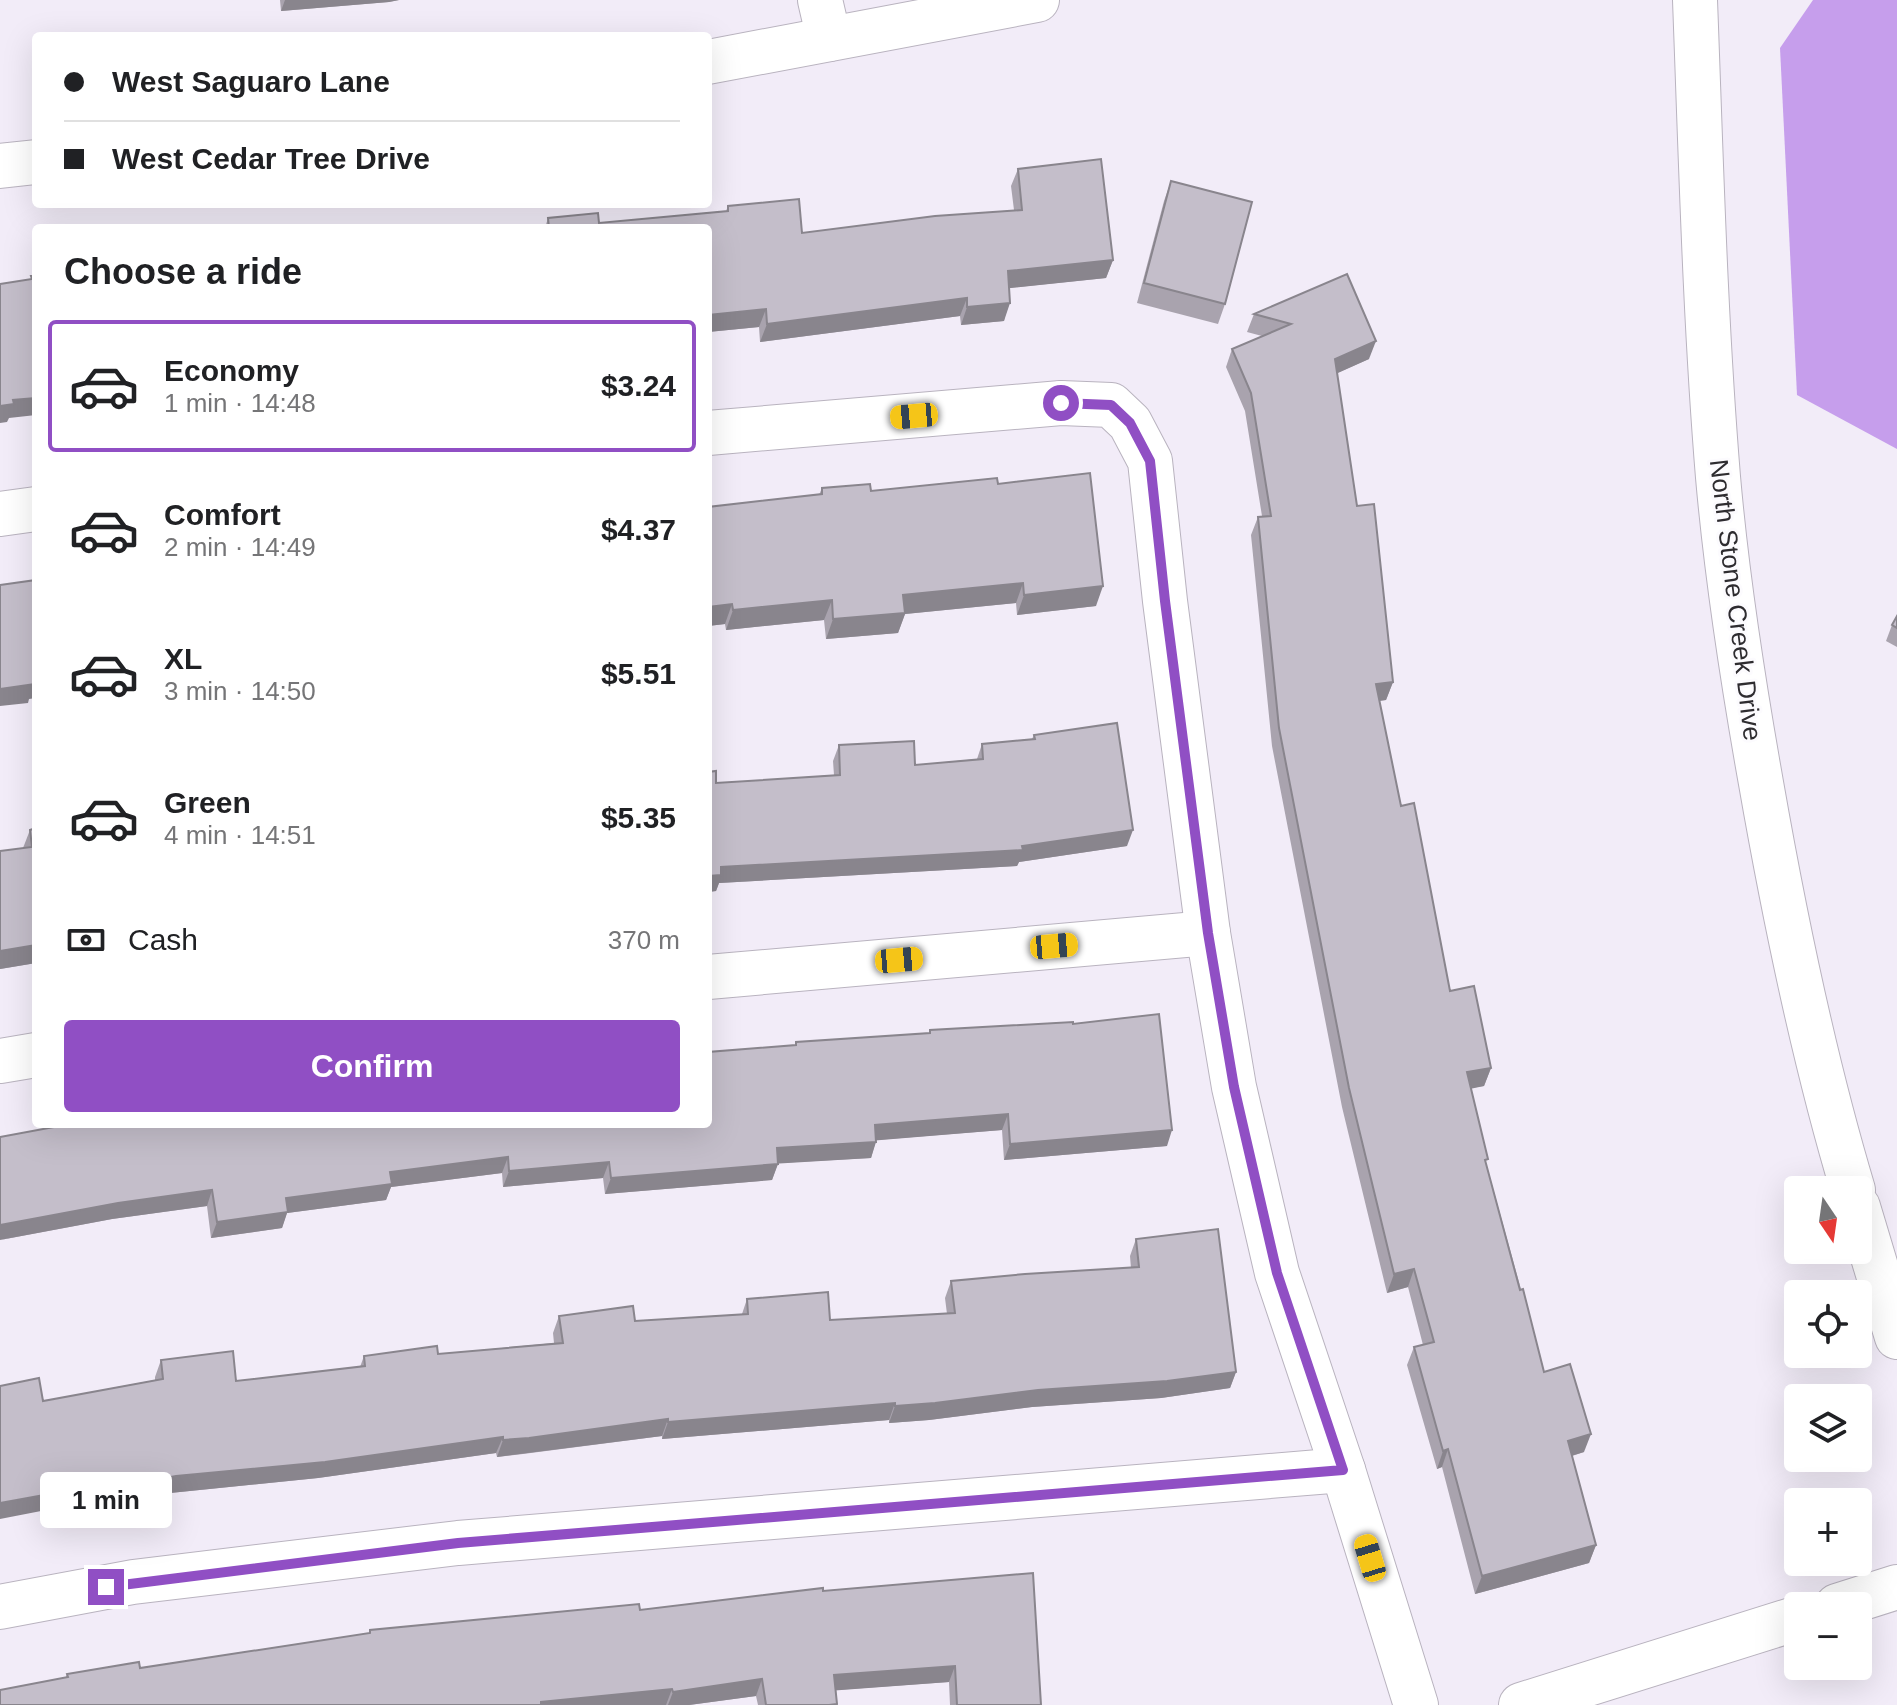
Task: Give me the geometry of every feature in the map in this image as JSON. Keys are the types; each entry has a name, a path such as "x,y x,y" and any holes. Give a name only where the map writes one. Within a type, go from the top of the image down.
{"street":[{"path":"712,61 824,20 1037,0"},
{"name":"North Stone Creek Drive","path":"1695,0 1709,346 1718,479 1732,603 1792,945 1812,1039 1849,1176"},
{"path":"0,166 32,162"},
{"path":"712,433 1061,403 1111,405 1130,423 1150,461 1208,933 1234,1087 1277,1273 1343,1470 1416,1705"},
{"path":"0,514 32,510"},
{"path":"712,977 1208,933"},
{"path":"0,1061 32,1056"},
{"path":"1872,1254 1897,1337"},
{"path":"0,1607 133,1582 458,1543 1343,1470"},
{"path":"1872,1595 1897,1587"},
{"path":"1521,1705 1784,1622"}],"shaded area":[{"path":"1813,0 1897,0 1897,449 1797,395 1780,48"}],"building":[{"path":"1101,159 1113,260 1008,271 1010,303 967,307 967,298 767,324 766,309 712,315 712,224 549,224 548,218 598,213 599,223 728,211 728,206 799,199 802,233 935,216 1022,210 1018,169"},
{"path":"1171,181 1252,202 1225,304 1144,283"},
{"path":"1347,274 1376,341 1335,359 1357,506 1374,504 1393,682 1376,684 1401,806 1414,803 1450,991 1474,986 1491,1068 1467,1072 1488,1159 1485,1160 1544,1372 1570,1364 1591,1434 1568,1441 1596,1545 1482,1576 1448,1449 1443,1451 1414,1347 1434,1342 1414,1269 1394,1274 1349,1088 1279,728 1258,517 1271,516 1251,393 1232,349 1291,324 1254,314"},
{"path":"32,279 32,398 13,400 14,404 0,406 0,284"},
{"path":"1090,473 1103,586 1024,595 1023,583 903,595 905,613 833,619 832,600 733,610 732,604 712,606 712,507 822,494 822,488 870,484 871,491 997,478 998,484"},
{"path":"32,581 32,684 0,689 0,585"},
{"path":"1117,723 1133,830 1022,846 1023,850 721,867 721,875 712,876 712,772 716,771 716,783 840,775 839,745 914,741 915,765 983,759 982,744 1035,739 1034,735"},
{"path":"32,847 32,946 0,951 0,851"},
{"path":"1159,1014 1172,1130 1010,1144 1008,1114 875,1125 876,1142 777,1148 778,1164 611,1178 609,1162 509,1171 508,1157 390,1172 392,1184 286,1198 288,1212 217,1222 212,1190 118,1203 0,1225 0,1137 48,1128 712,1128 712,1052 796,1045 796,1042 930,1033 930,1030 1073,1024"},
{"path":"1218,1229 1236,1372 935,1403 895,1406 895,1403 668,1422 668,1419 529,1438 503,1440 503,1437 325,1462 176,1476 84,1494 83,1488 0,1503 0,1386 39,1378 43,1401 163,1379 161,1360 233,1351 236,1381 365,1366 364,1356 437,1346 438,1354 563,1343 559,1316 633,1306 635,1321 748,1314 747,1299 828,1292 830,1320 955,1313 951,1281 1139,1267 1136,1239"},
{"path":"1033,1573 1041,1705 957,1705 955,1666 834,1675 837,1704 829,1705 766,1705 762,1679 673,1692 672,1689 541,1702 541,1705 0,1705 0,1690 68,1677 67,1674 139,1662 140,1668 370,1633 370,1630 639,1604 640,1610 823,1588 823,1591"}],"route":[{"path":"106,1587 458,1543 1343,1470 1277,1273 1234,1087 1208,933 1150,461 1130,423 1111,405 1061,403"}]}
